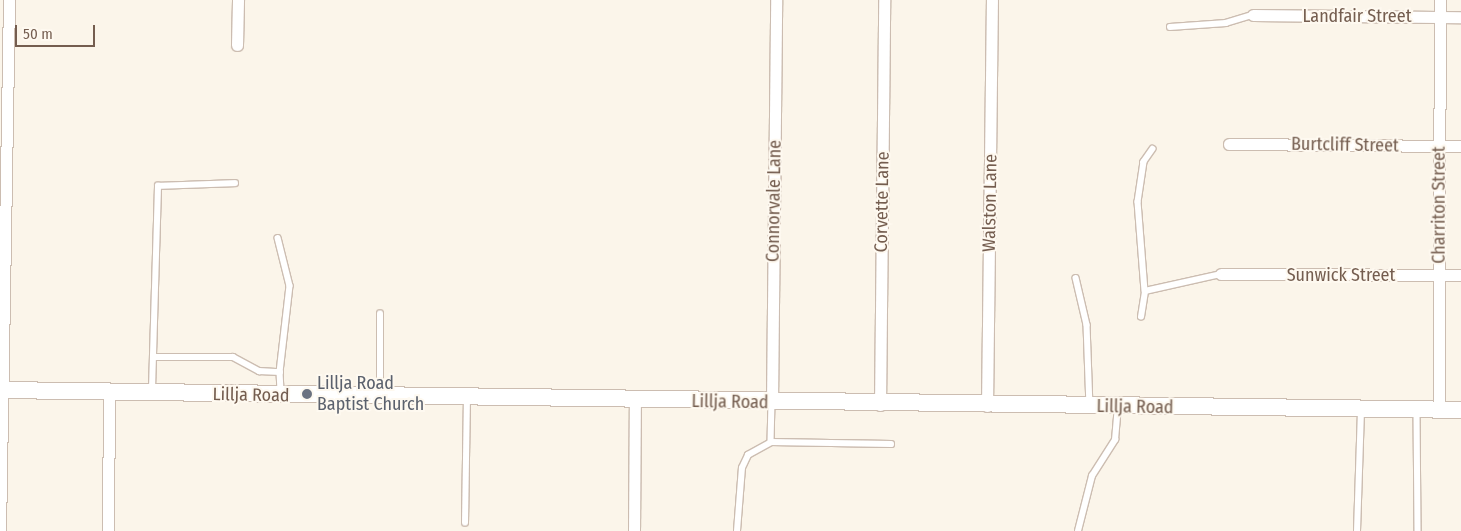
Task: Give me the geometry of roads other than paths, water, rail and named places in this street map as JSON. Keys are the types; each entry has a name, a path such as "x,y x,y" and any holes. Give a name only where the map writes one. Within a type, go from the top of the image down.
{"street":[{"path":"0,531 9,0"},
{"path":"237,45 238,0"},
{"name":"Connorvale Lane","path":"772,402 776,0"},
{"name":"Corvette Lane","path":"880,405 884,0"},
{"name":"Walston Lane","path":"988,406 992,0"},
{"name":"Charriton Street","path":"1439,410 1440,0"},
{"name":"Landfair Street","path":"1253,15 1461,17"},
{"name":"Burtcliff Street","path":"1230,144 1461,146"},
{"name":"Sunwick Street","path":"1221,274 1461,275"},
{"name":"Lillja Road","path":"2,390 880,405 1461,410"},
{"path":"108,531 109,393"},
{"path":"634,531 635,400"}],"lane":[{"path":"1170,27 1226,23 1253,15"},
{"path":"1141,317 1145,291 1138,202 1144,162 1153,149"},
{"path":"151,394 155,357 158,186 235,183"},
{"path":"278,238 290,286 280,372 282,396"},
{"path":"1145,291 1221,274"},
{"path":"1076,278 1086,325 1090,407"},
{"path":"380,314 380,397"},
{"path":"155,357 233,358 259,371 280,372"},
{"path":"465,523 467,398"},
{"path":"771,442 772,402"},
{"path":"1078,531 1092,476 1115,440 1118,407"},
{"path":"1357,531 1361,409"},
{"path":"1417,410 1418,531"},
{"path":"737,531 742,468 748,455 771,442 892,444"}],"place":[{"name":"Lillja Road Baptist Church","path":"307,394"}]}
